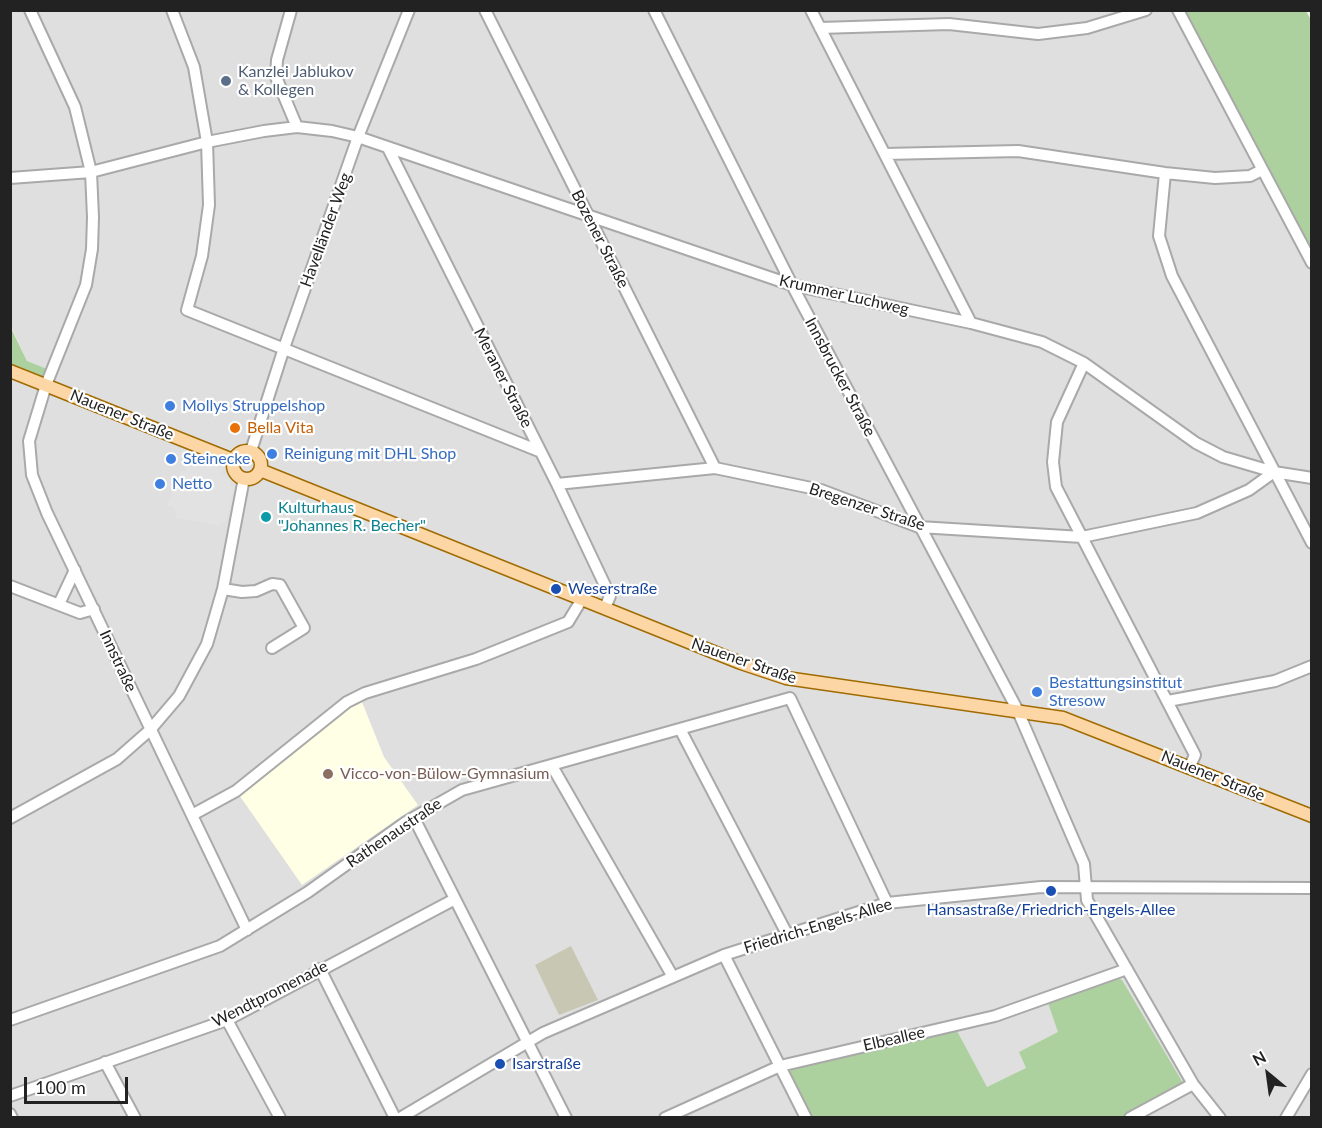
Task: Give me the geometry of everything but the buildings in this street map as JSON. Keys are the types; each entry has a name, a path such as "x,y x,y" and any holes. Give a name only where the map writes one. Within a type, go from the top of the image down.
{"main road":[{"name":"Nauener Straße","path":"10,371 233,460"},
{"path":"242,452 251,452 260,461 260,470 253,477 244,478 236,474 233,460 242,452"},
{"name":"Nauener Straße","path":"260,470 786,678 1017,709 1080,722 1311,816"}],"street":[{"name":"Innstraße","path":"30,10 75,107 91,172 92,249 86,285 46,385 29,441 32,475 150,730 247,930"},
{"path":"172,10 194,67 207,142 209,205 202,256 187,310 539,451"},
{"path":"291,10 277,60 276,77 297,127"},
{"name":"Havelländer Weg","path":"251,452 284,348 358,137 409,10"},
{"name":"Bozener Straße","path":"485,10 716,468"},
{"name":"Innsbrucker Straße","path":"654,10 792,285 1017,709 1084,864 1087,900 1193,1084 1220,1118"},
{"path":"811,10 971,323"},
{"path":"820,28 949,24 1038,34 1087,28 1146,10"},
{"path":"1178,10 1311,262"},
{"name":"Krummer Luchweg","path":"10,178 91,172 207,142 297,127 358,137 792,285 971,323 1042,342 1084,363 1196,443 1223,457 1274,472 1311,478"},
{"name":"Meraner Straße","path":"388,148 557,484 610,596 605,608"},
{"path":"885,154 1018,151 1165,173 1215,178 1250,176 1262,170"},
{"path":"1165,173 1159,222 1163,252 1172,276 1311,543"},
{"path":"1084,363 1057,422 1053,462 1056,487 1195,755 1190,766"},
{"name":"Bregenzer Straße","path":"557,484 716,468 821,490 919,527 1082,537 1197,513 1249,490 1274,472"},
{"path":"10,818 117,759 150,730 190,678 207,644 223,589 244,478"},
{"path":"59,604 75,570"},
{"path":"223,589 242,592 256,591 272,584 280,585 303,628 272,648"},
{"path":"10,586 80,613 94,609"},
{"path":"192,815 237,791 347,702 365,693 476,659 568,622 582,599"},
{"path":"1168,701 1275,681 1311,666"},
{"name":"Rathenaustraße","path":"10,1020 220,946 308,892 414,818 462,790 790,698 887,903"},
{"path":"680,729 787,934"},
{"path":"552,766 673,977"},
{"path":"414,818 566,1118"},
{"name":"Friedrich-Engels-Allee","path":"400,1118 527,1042 673,977 724,955 887,903 1041,887 1311,888"},
{"name":"Wendtpromenade","path":"10,1096 227,1020 455,899"},
{"path":"724,955 806,1118"},
{"path":"320,969 395,1118"},
{"name":"Elbeallee","path":"665,1118 780,1066 995,1016 1127,969"},
{"path":"227,1020 280,1118"},
{"path":"105,1062 135,1118"},
{"path":"1286,1118 1311,1074"},
{"path":"1130,1118 1193,1084"}],"shaded area":[{"path":"11,11 1177,11 1311,260 1311,1117 11,1117 11,371 27,361 11,326"},
{"path":"191,457 223,469 221,473 230,478 230,486 234,487 226,523 220,522 220,526 176,518 174,508 167,505 181,471 185,472"},
{"name":"Vicco-von-Bülow-Gymnasium","path":"360,697 384,757 418,805 302,885 237,792"},
{"path":"571,946 598,1000 559,1015 535,965"}],"green space":[{"path":"1177,11 1306,11 1312,22 1311,260"},
{"path":"10,326 27,361 52,371 46,385 11,371"},
{"path":"1115,978 1122,980 1183,1083 1181,1087 1123,1117 811,1118 788,1073 795,1066 957,1031 987,1087 1026,1068 1019,1052 1058,1032 1048,1003"}],"place":[{"name":"Kanzlei Jablukov & Kollegen","path":"226,81"},
{"name":"Mollys Struppelshop","path":"170,406"},
{"name":"Bella Vita","path":"235,428"},
{"name":"Reinigung mit DHL Shop","path":"272,454"},
{"name":"Steinecke","path":"171,459"},
{"name":"Netto","path":"160,484"},
{"name":"Kulturhaus \"Johannes R. Becher\"","path":"266,517"},
{"name":"Weserstraße","path":"556,589"},
{"name":"Bestattungsinstitut Stresow","path":"1037,692"},
{"name":"Vicco-von-Bülow-Gymnasium","path":"328,774"},
{"name":"Hansastraße/Friedrich-Engels-Allee","path":"1051,891"},
{"name":"Isarstraße","path":"500,1064"}]}
